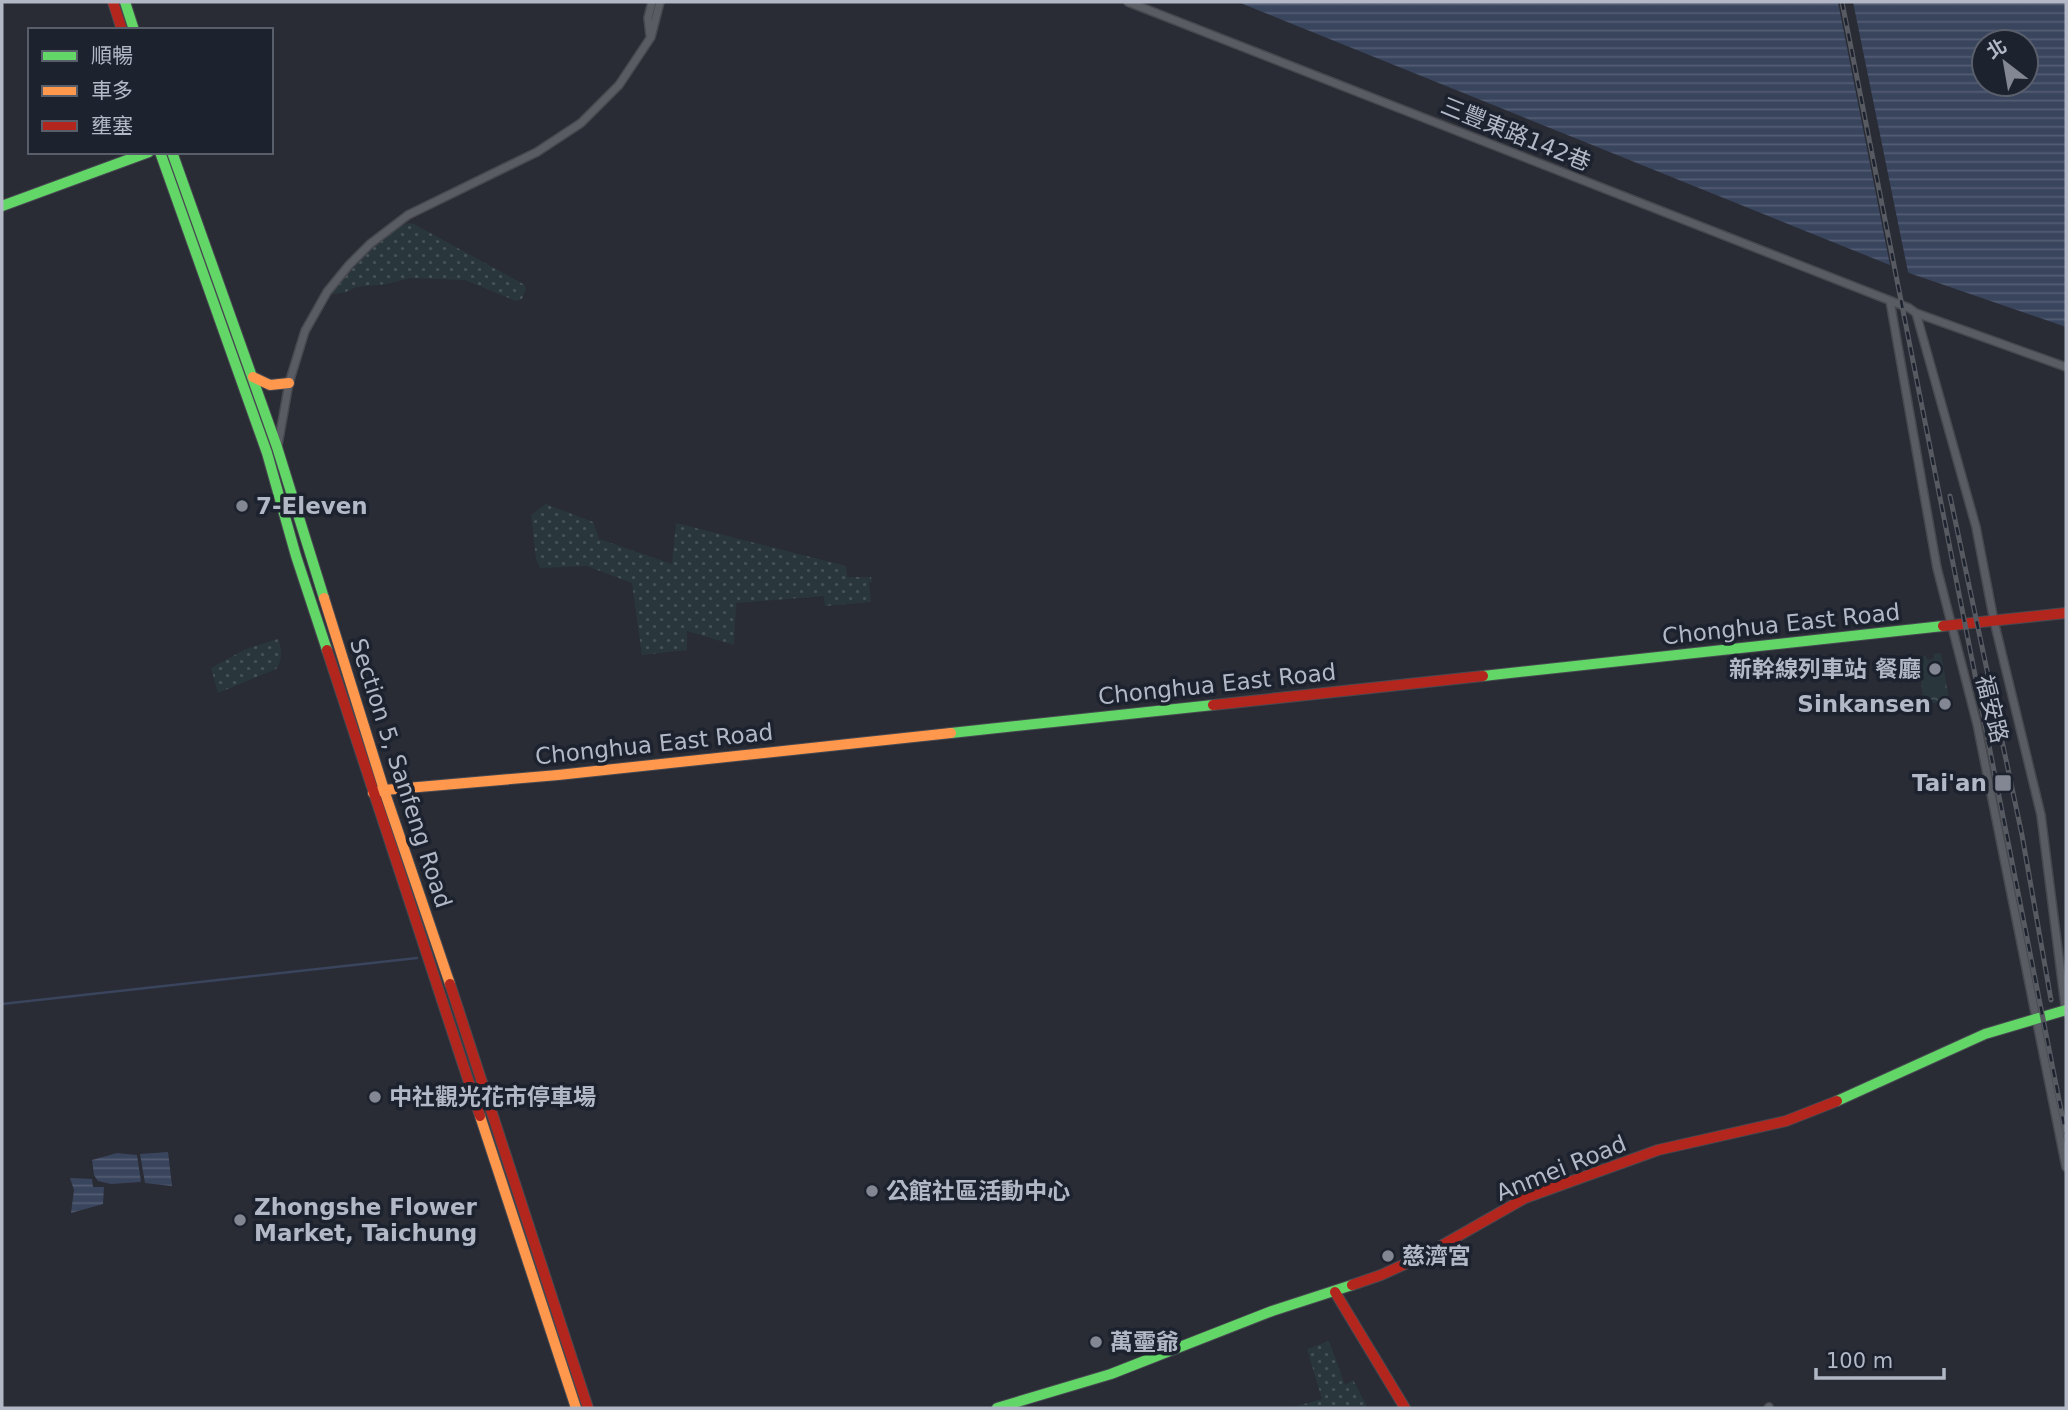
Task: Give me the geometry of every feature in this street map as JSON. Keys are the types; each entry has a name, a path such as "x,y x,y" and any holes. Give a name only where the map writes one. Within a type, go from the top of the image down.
{"street":[{"path":"113,2 121,28"},
{"path":"125,2 133,28"},
{"path":"651,37 648,18 652,2"},
{"path":"267,453 277,447 289,383 305,331 327,292 363,251 408,215 537,152 581,123 619,85 651,37 660,2"},
{"name":"三豐東路142巷","path":"1128,2 1916,313 2066,367"},
{"path":"2,206 144,154"},
{"name":"Section 5, Sanfeng Road","path":"161,154 267,453 296,556 576,1408"},
{"name":"Section 5, Sanfeng Road","path":"173,154 277,447 384,790 588,1408"},
{"name":"福安路","path":"1890,301 1937,568 1980,737 2066,1167"},
{"name":"福安路","path":"1916,313 1976,527 1994,621 2041,815 2066,1011"},
{"path":"253,377 275,386 289,383"},
{"name":"Chonghua East Road","path":"373,793 2066,613"},
{"name":"Anmei Road","path":"997,1408 1111,1374 1272,1311 1381,1276 1425,1255 1525,1198 1658,1150 1786,1121 1985,1034 2066,1011"},
{"path":"1335,1292 1405,1408"}],"green space":[{"path":"408,223 525,285 522,299 516,301 465,280 410,278 387,284 356,287 330,295 375,245"},
{"path":"546,504 593,522 599,539 672,564 676,523 846,566 847,577 871,577 871,602 825,606 824,596 736,603 734,645 687,631 687,650 642,655 632,583 587,566 540,568 536,559 531,515"},
{"path":"278,639 281,654 276,669 218,693 211,668 246,649"},
{"path":"1941,653 1949,701 1924,704 1918,657 1934,659 1934,654"},
{"path":"1329,1341 1345,1385 1353,1380 1368,1408 1290,1408 1322,1399 1307,1349"}],"water":[{"path":"1238,2 2066,2 2066,327 1912,274"},
{"path":"168,1152 172,1186 145,1183 140,1154"},
{"path":"117,1153 137,1155 141,1182 111,1184 98,1181 94,1175 92,1160"},
{"path":"70,1178 92,1179 93,1187 104,1187 103,1204 71,1213 74,1190"}],"pier":[{"path":"1838,2 1853,2 1909,277 1891,270"}],"waterway":[{"path":"2,1004 417,958"}],"railway":[{"path":"1842,2 2066,1135"},
{"path":"1950,496 2022,835 2051,1000"}],"traffic: fast":[{"path":"125,2 133,28"},
{"path":"2,206 144,154"},
{"path":"161,154 267,453 296,556 327,650"},
{"path":"173,154 277,447 324,598"},
{"path":"1483,676 1943,626"},
{"path":"951,733 1213,705"},
{"path":"1837,1101 1985,1034 2066,1010"},
{"path":"997,1408 1111,1374 1272,1311 1352,1285"}],"traffic: slow":[{"path":"253,377 270,385 289,383"},
{"path":"324,598 384,790 450,984"},
{"path":"373,793 951,733"},
{"path":"480,1116 576,1408"}],"traffic: jam":[{"path":"113,2 121,28"},
{"path":"1943,626 2066,613"},
{"path":"327,650 480,1116"},
{"path":"1213,705 1483,676"},
{"path":"450,984 588,1408"},
{"path":"1352,1285 1425,1255 1525,1198 1658,1150 1786,1121 1837,1101"},
{"path":"1335,1292 1405,1408"}],"place":[{"name":"7-Eleven","path":"242,506"},
{"name":"新幹線列車站 餐廳","path":"1935,669"},
{"name":"Sinkansen","path":"1945,704"},
{"name":"Tai'an","path":"2003,783"},
{"name":"中社觀光花市停車場","path":"375,1097"},
{"name":"公館社區活動中心","path":"872,1191"},
{"name":"Zhongshe Flower Market, Taichung","path":"240,1220"},
{"name":"慈濟宮","path":"1388,1256"},
{"name":"萬𤫊爺","path":"1096,1342"}]}
